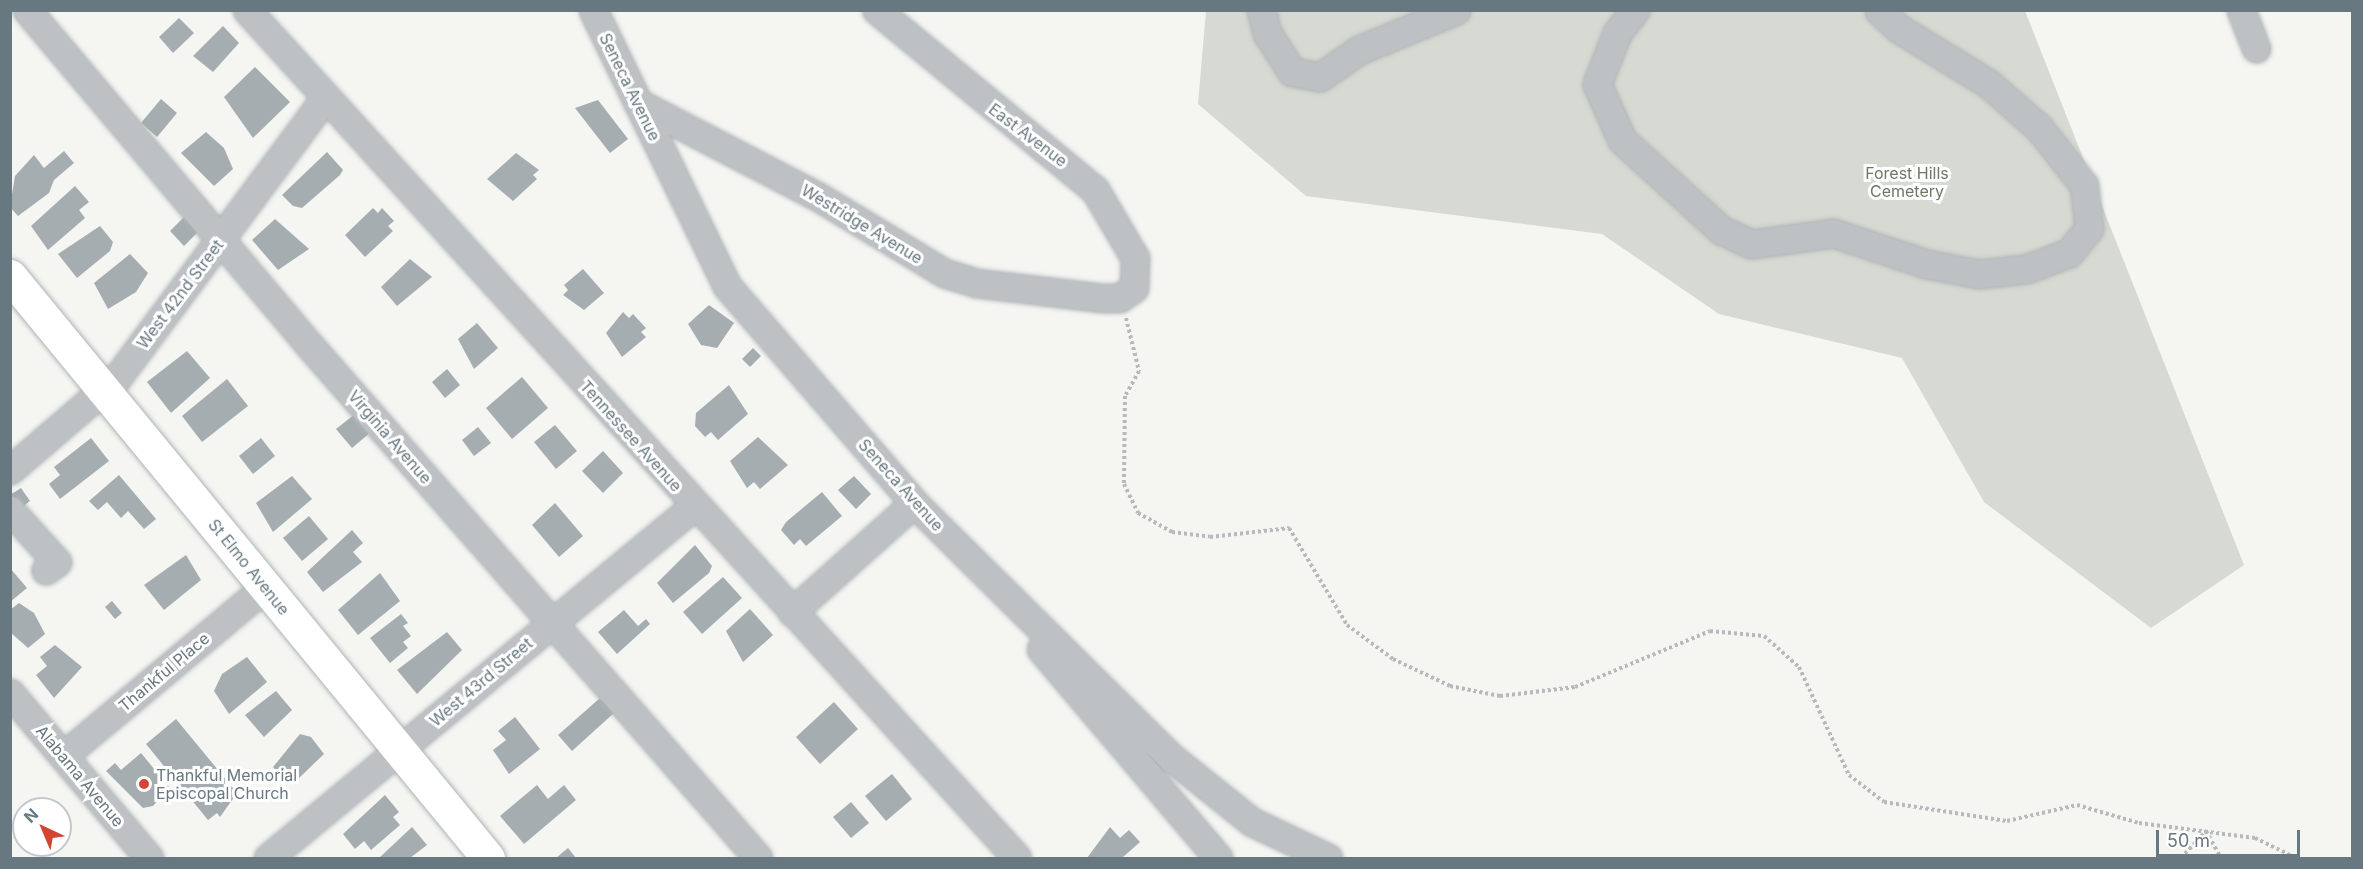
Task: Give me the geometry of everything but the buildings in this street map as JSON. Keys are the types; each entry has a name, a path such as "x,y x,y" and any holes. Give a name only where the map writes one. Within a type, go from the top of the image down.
{"main road":[{"name":"St Elmo Avenue","path":"10,276 488,858"}],"street":[{"name":"Virginia Avenue","path":"27,10 223,237 310,346 758,858"},
{"name":"Tennessee Avenue","path":"247,10 694,506 1017,858"},
{"name":"Seneca Avenue","path":"593,10 727,286 914,503 1172,758 1251,822 1329,858"},
{"name":"East Avenue","path":"878,10 1095,190 1135,258 1134,288 1110,298"},
{"path":"1262,10 1267,33 1292,72 1320,77 1359,50 1456,10"},
{"path":"1635,10 1617,33 1597,84 1622,140 1721,230 1751,244 1833,233 1927,264 1979,274 2026,269 2069,253 2089,228 2084,185 2078,177 2039,128 1989,84 1898,28 1879,10"},
{"path":"2241,10 2256,48"},
{"name":"West 42nd Street","path":"10,470 104,391 223,237 326,97"},
{"name":"Westridge Avenue","path":"638,103 817,196 944,273 976,283 1110,298"},
{"path":"792,612 914,503"},
{"name":"West 43rd Street","path":"268,858 694,506"},
{"path":"10,510 57,562 46,570"},
{"name":"Thankful Place","path":"63,756 265,587"},
{"path":"1012,600 1025,630 1218,858"},
{"name":"Alabama Avenue","path":"10,693 149,858"}],"path":[{"path":"1110,298 1139,371 1125,396 1122,450 1124,484 1138,513 1172,532 1210,537 1289,528 1347,625 1393,659 1450,686 1500,696 1575,687 1710,631 1764,636 1799,667 1849,775 1884,802 2007,821 2077,805 2139,824 2256,838 2296,858"},
{"path":"2181,858 2206,831"},
{"path":"2206,831 2221,858"}],"green space":[{"name":"Forest Hills Cemetery","path":"1206,11 2025,11 2244,565 2151,628 1984,502 1902,358 1719,314 1602,234 1306,196 1198,104"}],"place":[{"name":"Thankful Memorial Episcopal Church","path":"144,784"}]}
